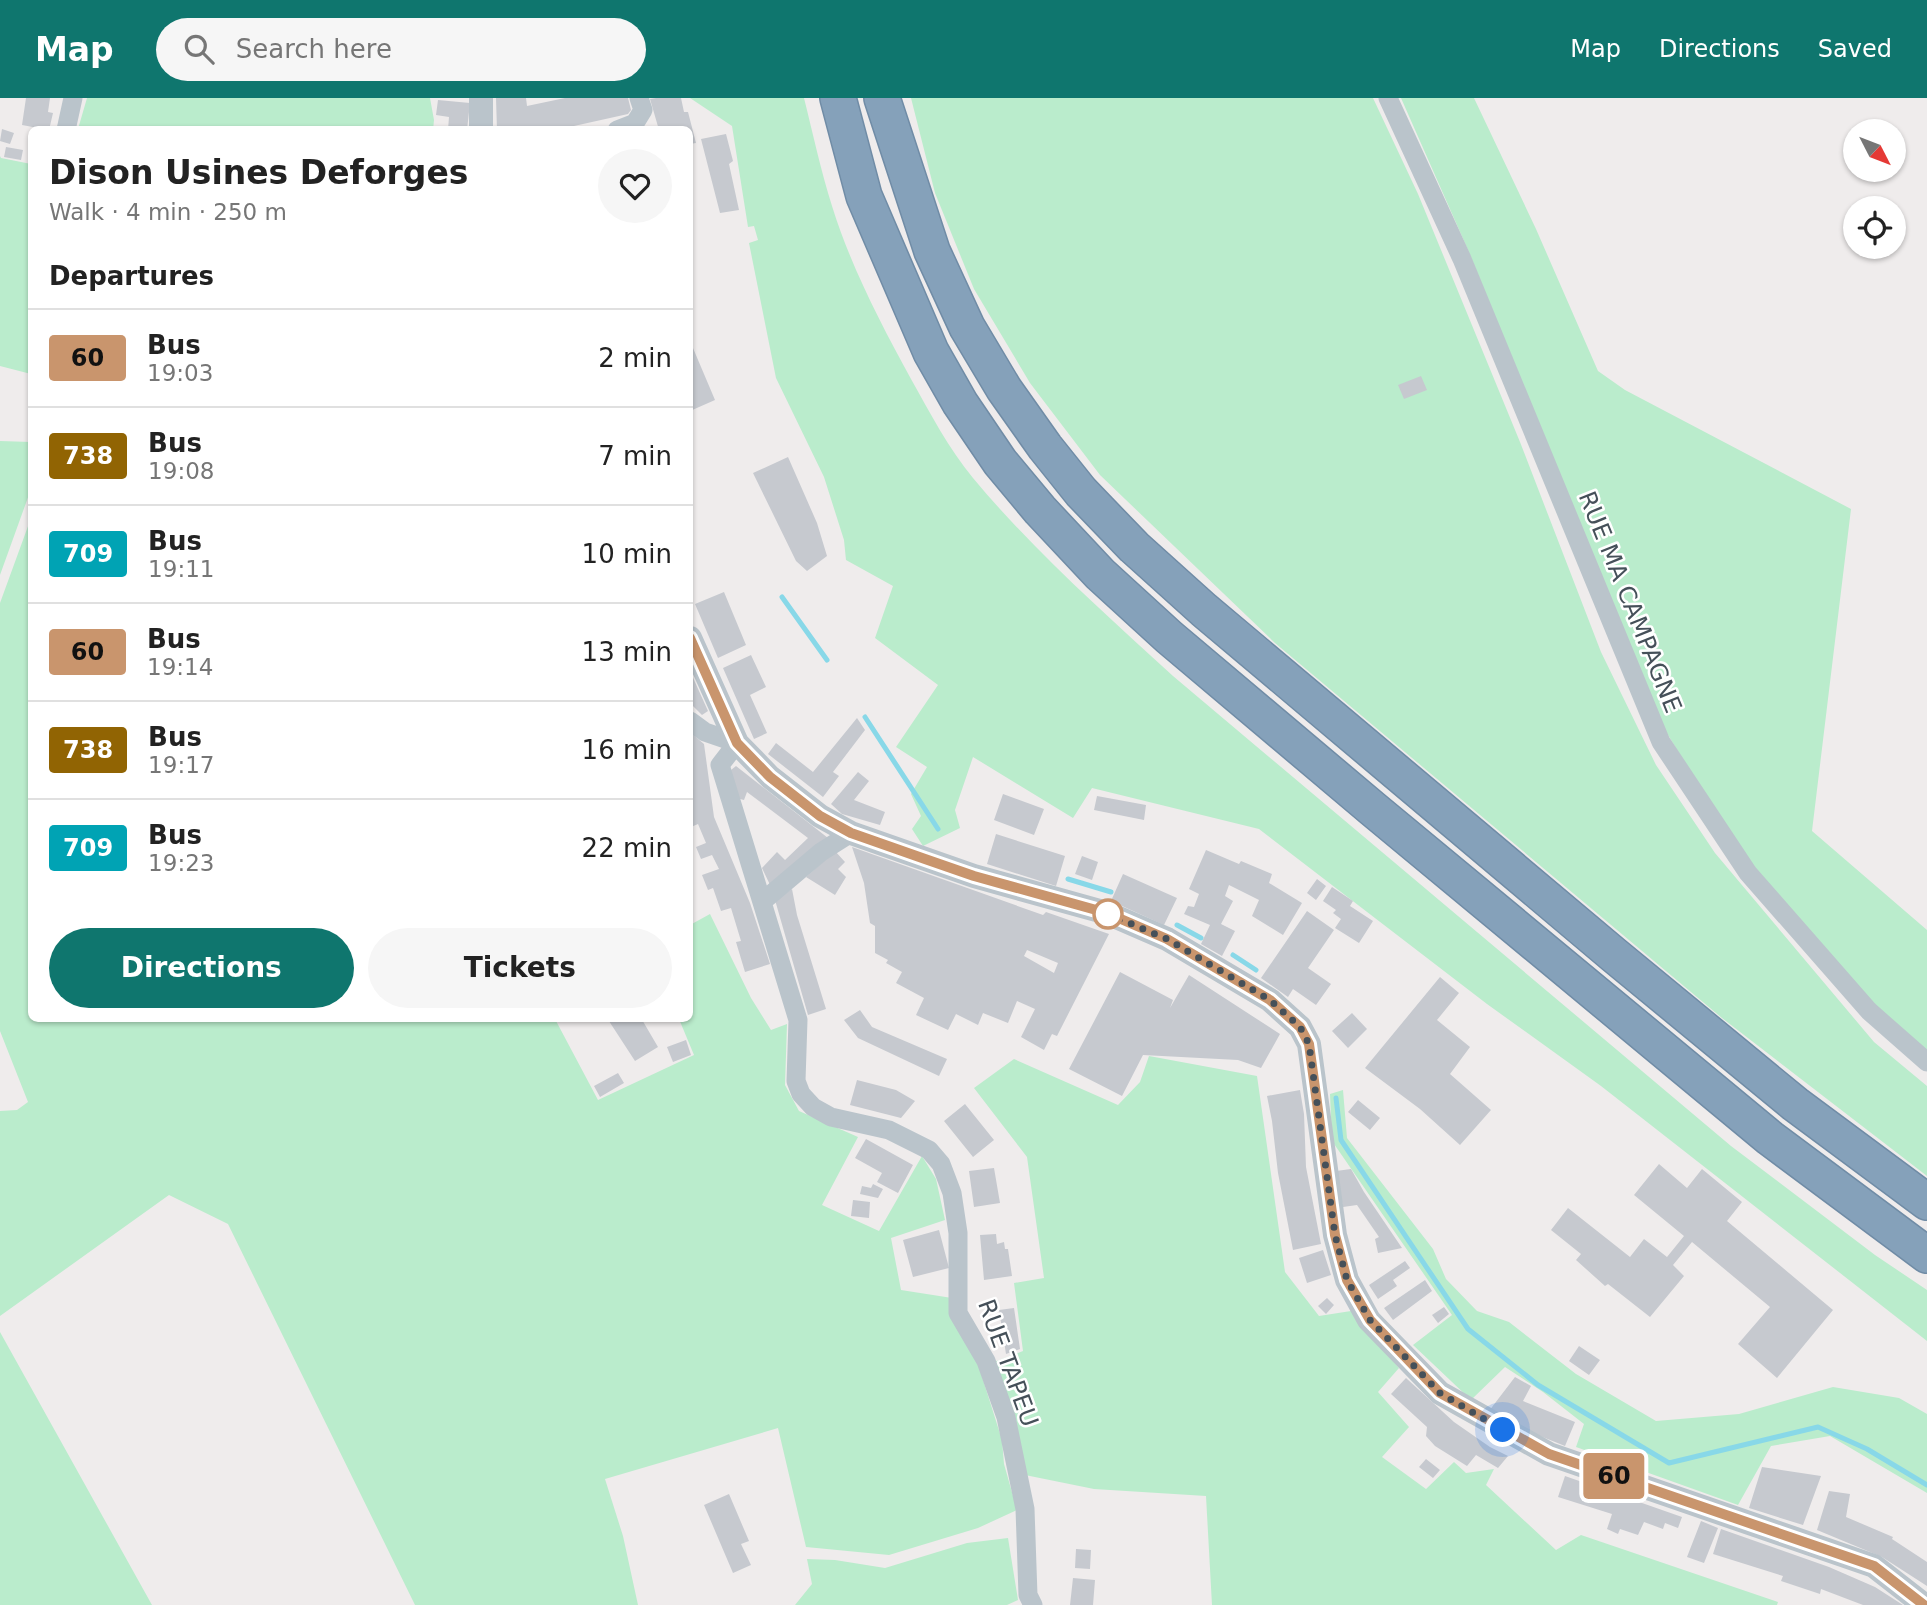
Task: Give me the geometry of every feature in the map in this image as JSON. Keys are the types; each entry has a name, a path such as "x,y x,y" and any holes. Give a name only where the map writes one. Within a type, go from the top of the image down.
{"highway":[{"path":"814,98 844,194 900,283"},
{"path":"838,98 864,196 937,362 960,403 1000,462 1040,510 1100,574 1169,638 1759,1129 1927,1255"},
{"path":"882,98 932,251 967,327 1004,389 1045,447 1082,492 1135,547 1204,610 1603,946 1795,1104 1927,1202"}],"street":[{"path":"67,126 73,98"},
{"path":"481,98 481,126"},
{"path":"627,126 635,123 642,110 639,98"},
{"name":"RUE MA CAMPAGNE","path":"1388,98 1462,258 1661,742 1748,873 1869,1011 1927,1062"},
{"path":"693,645 737,743 770,777 820,816 851,833 974,876 1107,913 1167,939 1270,1000 1300,1027 1309,1044 1335,1235 1347,1280 1370,1320 1440,1393 1549,1454 1874,1566 1924,1605"},
{"path":"693,723 705,732 737,743"},
{"name":"RUE TAPEU","path":"737,743 720,765 798,1020 796,1081 801,1094 813,1107 831,1117 889,1130 929,1150 941,1164 952,1193 958,1233 958,1313 986,1361 1006,1417 1025,1509 1028,1595 1033,1605"},
{"path":"763,901 821,852 851,833"}],"green space":[{"path":"87,98 430,98 434,120 433,126 79,126"},
{"path":"690,98 804,98 832,206 867,295 940,430 964,467 996,505 1070,580 1173,676 1731,1146 1875,1255 1927,1290 1927,1341 1601,1086 1487,1004 1259,829 1092,788 1073,818 973,757 955,810 960,828 923,846 912,829 921,816 911,794 927,767 896,747 938,685 875,638 893,586 846,560 844,540 824,477 776,378 749,243 758,240 754,226 748,227 732,126"},
{"path":"911,98 1373,98 1418,194 1520,442 1601,652 1656,765 1715,853 1874,1042 1927,1086 1927,1176 1722,1018 1275,643 1100,475 1030,383 974,289 935,193"},
{"path":"1401,98 1474,98 1536,229 1598,371 1625,390 1851,509 1812,831 1927,930 1927,1057 1907,1040 1743,859 1662,725 1468,250"},
{"path":"0,156 28,163 28,373 0,366"},
{"path":"0,441 28,442 28,497 0,575"},
{"path":"28,526 28,1022 557,1022 598,1100 694,1055 680,1022 693,1022 693,923 710,914 751,998 771,1030 787,1024 785,1085 799,1111 858,1137 822,1205 879,1231 922,1156 936,1179 945,1220 891,1238 901,1290 952,1298 979,1367 1002,1440 1004,1464 1017,1510 978,1528 889,1555 806,1547 778,1428 605,1479 623,1536 638,1605 415,1605 228,1224 169,1195 0,1316 0,1111 17,1110 28,1102 0,1031 0,603"},
{"path":"1149,1056 1257,1076 1285,1272 1319,1316 1351,1311 1399,1368 1378,1392 1409,1427 1382,1457 1426,1489 1454,1462 1466,1473 1494,1469 1486,1485 1556,1550 1581,1535 1778,1602 1777,1605 1212,1605 1206,1496 1094,1489 1025,1475 994,1362 1023,1351 1014,1283 1044,1278 1027,1157 974,1088 1014,1059 1118,1105 1140,1082"},
{"path":"1343,1090 1347,1138 1433,1249 1446,1279 1477,1311 1509,1322 1576,1374 1656,1421 1739,1414 1833,1387 1899,1398 1927,1414 1927,1493 1830,1436 1771,1446 1738,1505 1576,1447 1584,1424 1505,1367 1471,1400 1413,1345 1452,1315 1332,1141 1330,1094"},
{"path":"0,1332 152,1605 0,1605"},
{"path":"1008,1538 1018,1600 1007,1605 795,1605 812,1584 807,1559 835,1560 885,1568 967,1543"}],"building":[{"path":"26,98 50,98 48,112 53,113 50,126 22,125"},
{"path":"496,98 526,98 527,106 565,98 628,98 631,110 628,114 574,126 497,126"},
{"path":"681,98 684,112 688,112 692,126 658,126 650,99"},
{"path":"438,100 470,103 467,126 448,126 449,117 436,115"},
{"path":"2,129 14,133 10,144 0,141"},
{"path":"726,134 733,161 729,164 739,210 720,213 701,139"},
{"path":"6,147 23,150 21,160 4,157"},
{"path":"693,348 715,400 693,410"},
{"path":"1421,376 1427,390 1404,399 1398,385"},
{"path":"788,457 817,523 827,556 807,571 796,561 753,473"},
{"path":"724,592 746,645 718,658 695,604"},
{"path":"751,655 766,687 750,695 767,733 754,739 723,668"},
{"path":"693,678 708,711 702,715 693,706"},
{"path":"857,718 865,730 833,772 839,776 823,797 768,754 776,743 813,772"},
{"path":"693,735 704,744 714,817 750,903 770,964 745,972 736,942 741,941 731,908 721,911 713,888 708,890 702,875 719,869 712,855 701,859 696,847 706,843 698,824 693,826"},
{"path":"736,766 828,838 771,887 762,868 777,852 785,860 808,838 747,792 744,800 736,798 731,770"},
{"path":"858,772 869,781 854,800 885,812 880,825 842,814 831,804"},
{"path":"1003,794 1044,809 1034,835 994,820"},
{"path":"1097,796 1146,805 1144,820 1094,810"},
{"path":"996,834 1065,856 1056,886 987,864"},
{"path":"852,847 1043,915 1046,912 1109,934 1057,1036 1052,1034 1044,1050 1021,1037 1035,1009 1017,1001 1008,1023 983,1013 978,1025 956,1014 948,1030 916,1015 924,998 896,983 902,972 875,953 875,926 870,923 864,883","holes":["1027,950 1058,963 1054,973 1024,956"]},
{"path":"1206,850 1272,874 1269,883 1302,903 1283,935 1252,916 1259,900 1229,885 1225,896 1233,901 1221,924 1235,931 1222,956 1201,944 1210,925 1184,914 1188,906 1194,907 1199,894 1189,889"},
{"path":"835,851 845,862 838,869 846,877 835,895 806,877"},
{"path":"1082,856 1098,862 1092,880 1075,874"},
{"path":"1123,874 1177,898 1164,925 1111,901"},
{"path":"1317,879 1326,886 1316,900 1307,893"},
{"path":"1332,887 1353,901 1350,906 1373,921 1359,943 1335,928 1341,919 1333,913 1336,910 1323,901"},
{"path":"792,889 797,915 826,1009 808,1015 775,900"},
{"path":"1307,911 1334,930 1308,968 1331,984 1316,1005 1293,989 1288,997 1261,978"},
{"path":"1120,972 1173,1000 1170,1008 1189,975 1280,1034 1261,1068 1238,1060 1143,1055 1122,1096 1069,1069"},
{"path":"1440,977 1459,993 1437,1020 1470,1047 1450,1074 1491,1110 1460,1145 1420,1109 1365,1068"},
{"path":"860,1010 872,1027 947,1059 939,1076 858,1038 844,1020"},
{"path":"1352,1013 1367,1029 1348,1048 1332,1031"},
{"path":"610,1022 643,1022 658,1047 635,1061"},
{"path":"686,1040 691,1055 673,1062 667,1047"},
{"path":"618,1073 624,1083 600,1097 594,1086"},
{"path":"857,1080 896,1090 915,1101 901,1118 850,1105"},
{"path":"1300,1090 1304,1114 1306,1167 1321,1244 1293,1250 1267,1096"},
{"path":"1358,1100 1380,1118 1370,1130 1348,1112"},
{"path":"965,1104 994,1140 973,1157 944,1121"},
{"path":"866,1139 913,1165 898,1193 877,1182 882,1173 855,1158"},
{"path":"1659,1164 1687,1188 1702,1169 1742,1202 1727,1221 1833,1310 1777,1378 1738,1344 1770,1307 1692,1242 1673,1265 1684,1276 1650,1317 1608,1284 1605,1286 1576,1260 1581,1254 1551,1230 1568,1208 1630,1257 1644,1239 1667,1257 1684,1236 1634,1195"},
{"path":"994,1168 1000,1203 974,1207 969,1171"},
{"path":"1351,1169 1402,1248 1378,1253 1375,1239 1379,1237 1357,1205 1343,1207 1336,1171"},
{"path":"873,1184 883,1189 878,1198 860,1194 862,1186 871,1188"},
{"path":"853,1200 870,1202 869,1218 851,1216"},
{"path":"939,1230 949,1268 913,1277 903,1240"},
{"path":"996,1234 997,1244 1004,1242 1005,1249 1008,1249 1012,1276 984,1280 980,1235"},
{"path":"1323,1250 1331,1275 1307,1283 1299,1258"},
{"path":"1405,1261 1410,1268 1393,1280 1397,1286 1378,1299 1369,1285"},
{"path":"1425,1280 1432,1291 1393,1320 1384,1308"},
{"path":"1327,1298 1334,1305 1326,1314 1318,1306"},
{"path":"1444,1307 1449,1314 1438,1323 1432,1315"},
{"path":"1014,1308 1020,1349 1006,1354 999,1310"},
{"path":"1579,1346 1600,1360 1589,1375 1569,1361"},
{"path":"1515,1377 1531,1386 1523,1401 1575,1422 1565,1446 1513,1425 1489,1411"},
{"path":"1406,1378 1454,1422 1508,1456 1498,1468 1476,1455 1467,1466 1435,1446 1426,1436 1427,1427 1391,1394"},
{"path":"1426,1459 1440,1470 1433,1478 1419,1467"},
{"path":"1762,1467 1821,1476 1803,1525 1749,1508"},
{"path":"1565,1476 1682,1517 1678,1528 1665,1523 1663,1529 1644,1522 1638,1535 1620,1529 1618,1534 1607,1529 1612,1514 1558,1497"},
{"path":"1829,1491 1850,1494 1846,1517 1893,1537 1892,1539 1927,1562 1927,1586 1882,1557 1817,1530"},
{"path":"729,1494 749,1541 741,1544 751,1565 733,1573 704,1505"},
{"path":"1701,1521 1718,1528 1704,1563 1687,1557"},
{"path":"1721,1529 1829,1567 1875,1587 1903,1605 1863,1605 1821,1589 1820,1594 1781,1581 1783,1576 1713,1554"},
{"path":"1076,1549 1091,1550 1090,1569 1075,1568"},
{"path":"1073,1578 1095,1580 1093,1605 1070,1605"}],"waterway":[{"path":"782,597 827,660"},
{"path":"865,717 938,829"},
{"path":"1068,879 1111,892"},
{"path":"1177,925 1201,938"},
{"path":"1233,955 1256,970"},
{"path":"1336,1098 1341,1140 1468,1329 1538,1385 1669,1463 1818,1427 1867,1449 1927,1485"}],"bus line":[{"name":"60","path":"693,645 737,743 770,777 820,816 851,833 974,876 1107,913 1167,939 1270,1000 1300,1027 1309,1044 1335,1235 1347,1280 1370,1320 1440,1393 1480,1418 1549,1454 1874,1566 1924,1605"}],"route":[{"path":"1108,914 1167,939 1270,1000 1300,1027 1309,1044 1335,1235 1347,1280 1370,1320 1440,1393 1503,1430"}]}
